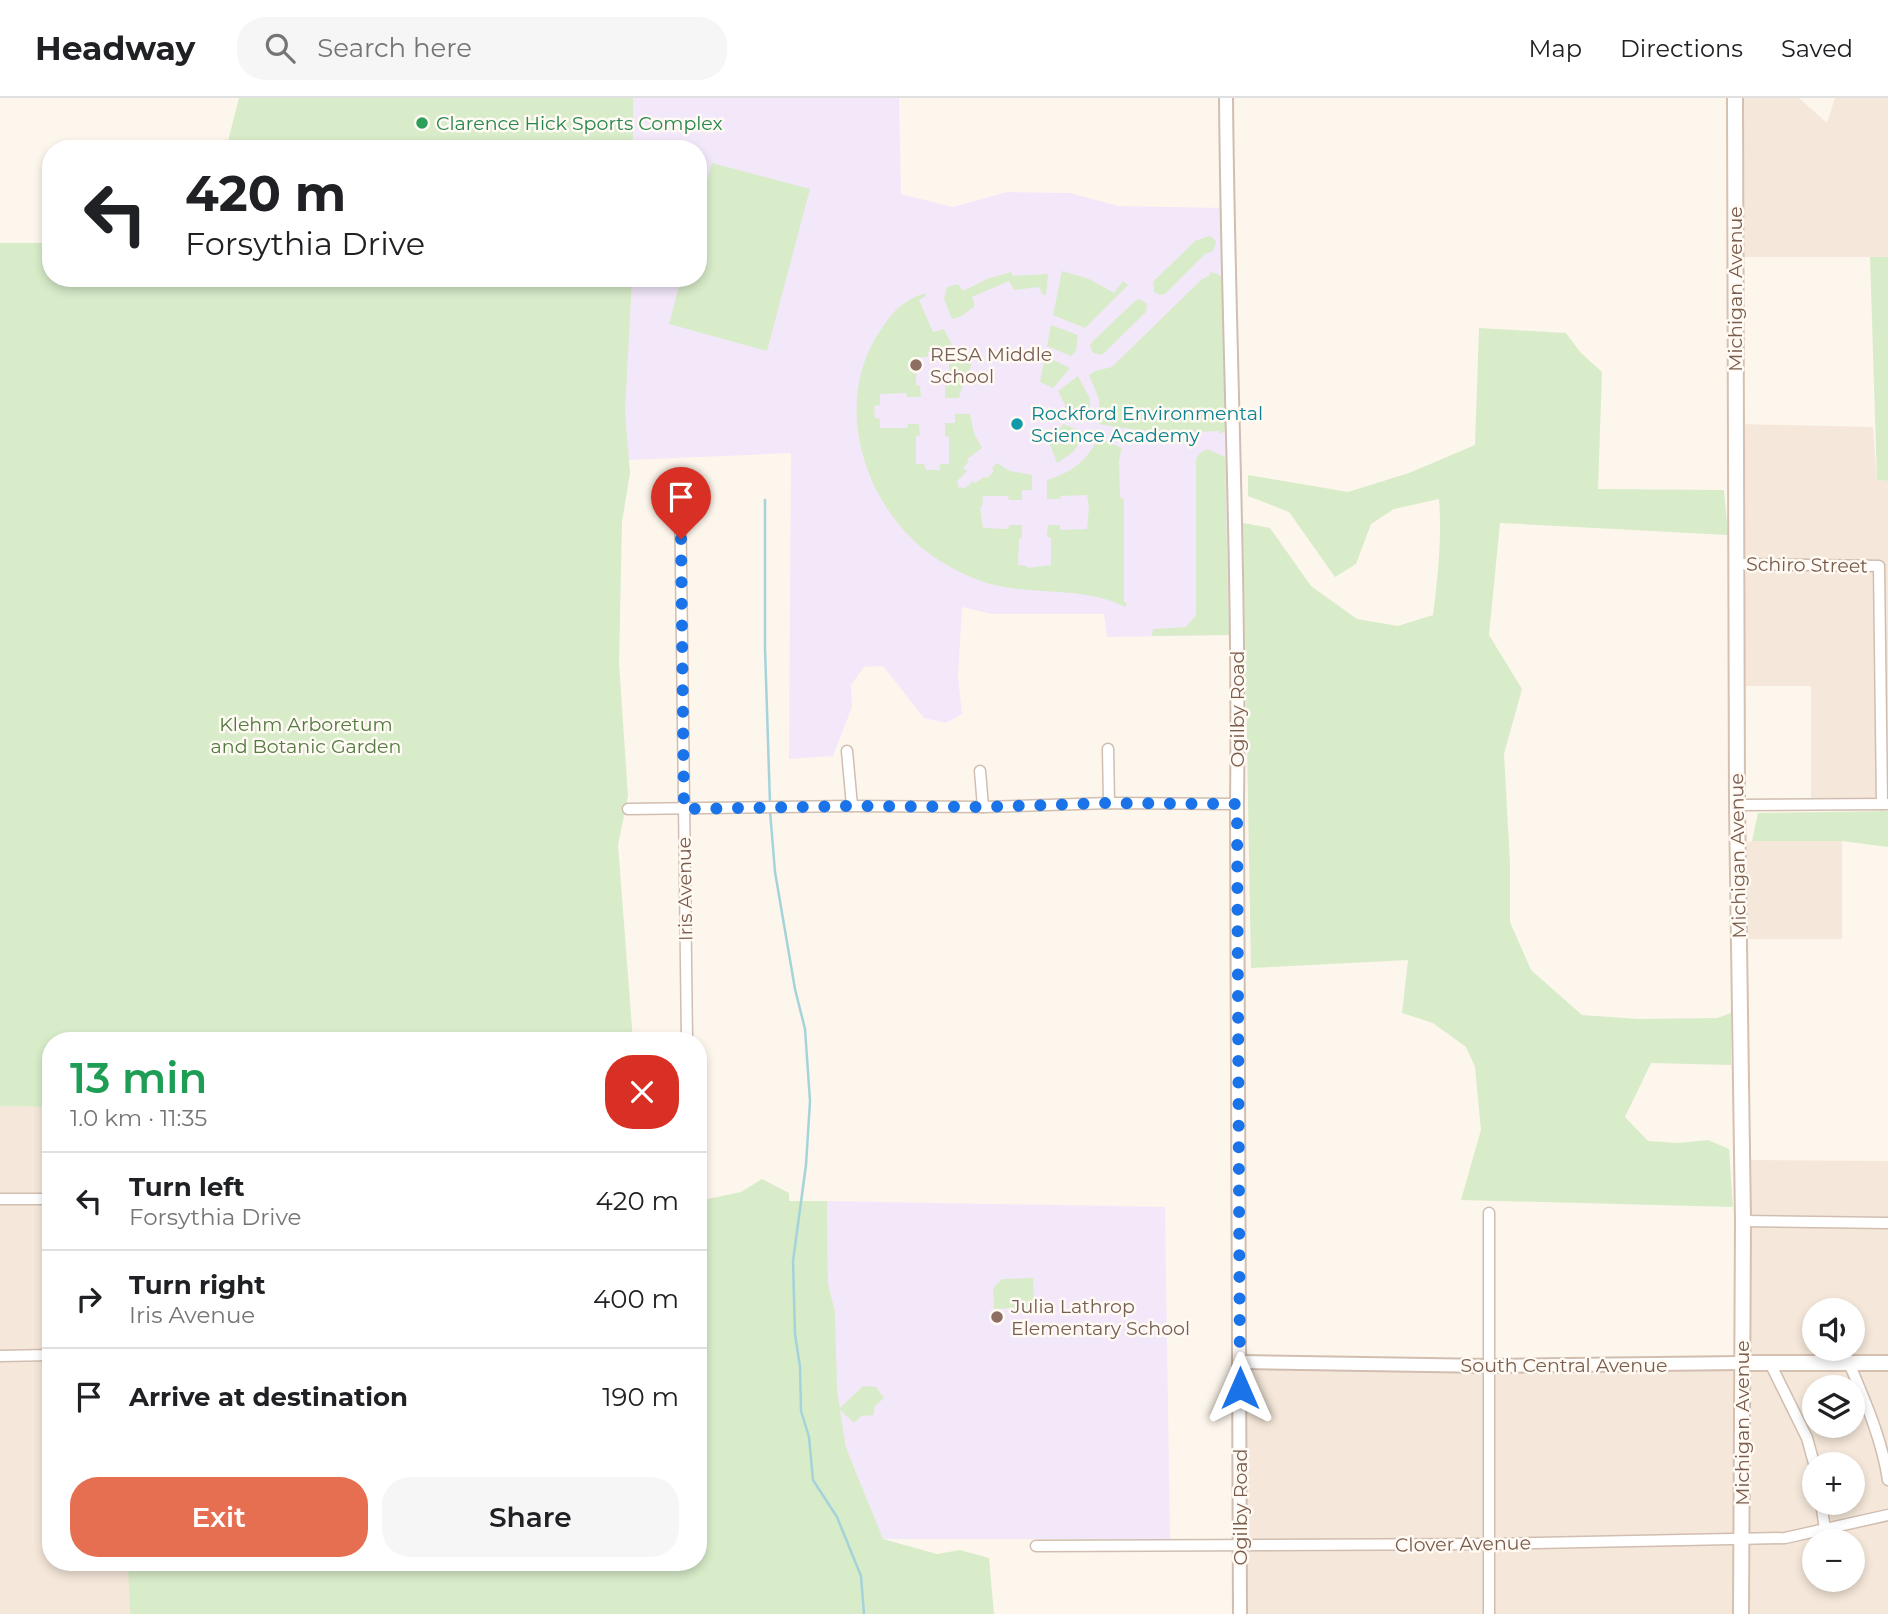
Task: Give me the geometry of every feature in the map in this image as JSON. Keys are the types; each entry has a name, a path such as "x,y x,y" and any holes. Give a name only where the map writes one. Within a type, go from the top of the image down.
{"main road":[{"name":"Michigan Avenue","path":"1735,98 1737,805 1743,1221 1741,1614"},
{"name":"South Central Avenue","path":"1742,1363 1888,1363"}],"street":[{"name":"Ogilby Road","path":"1226,98 1238,695 1240,1614"},
{"name":"Iris Avenue","path":"680,485 687,1032"},
{"name":"Schiro Street","path":"1736,564 1879,565 1885,804"},
{"path":"1108,749 1109,803"},
{"path":"847,751 852,806"},
{"path":"980,771 983,807"},
{"path":"628,809 1237,804"},
{"path":"1737,805 1885,804"},
{"path":"0,1199 42,1199"},
{"path":"1489,1213 1489,1614"},
{"path":"1743,1221 1888,1223"},
{"path":"0,1356 42,1355"},
{"name":"South Central Avenue","path":"1240,1362 1489,1366 1742,1363"},
{"path":"1770,1363 1807,1438 1811,1452"},
{"path":"1849,1363 1870,1412 1888,1480"},
{"path":"1823,1515 1825,1529"},
{"name":"Clover Avenue","path":"1825,1529 1888,1515"},
{"name":"Clover Avenue","path":"1036,1546 1490,1544 1785,1538 1802,1534"}],"shaded area":[{"name":"RESA Middle School","path":"613,98 899,98 901,194 953,207 1007,192 1070,193 1118,206 1224,208 1229,635 1107,637 1104,614 992,614 962,607 958,676 962,714 946,723 924,718 883,666 864,667 851,685 852,707 833,756 789,759 791,453 607,461 605,287 707,287 707,140 611,140"},
{"path":"1739,98 1799,98 1827,123 1835,98 1888,98 1888,257 1737,257"},
{"path":"1740,424 1873,427 1877,480 1888,481 1888,798 1811,800 1811,686 1745,686"},
{"path":"1842,841 1842,939 1746,939 1745,843"},
{"path":"0,1106 42,1107 42,1571 129,1571 130,1614 0,1614"},
{"path":"1747,1160 1888,1161 1888,1354 1865,1354 1865,1298 1802,1298 1802,1354 1749,1352"},
{"name":"Julia Lathrop Elementary School","path":"827,1201 1165,1207 1170,1539 863,1539 829,1428"},
{"path":"1252,1367 1729,1368 1736,1378 1736,1614 1247,1614 1247,1376"},
{"path":"1755,1369 1888,1369 1888,1614 1747,1614 1749,1372"}],"green space":[{"name":"Clarence Hick Sports Complex","path":"239,98 633,98 633,140 228,140"},
{"path":"712,163 810,189 767,351 669,324 679,287 707,287 707,181"},
{"path":"1209,236 1216,242 1213,251 1205,254 1165,294 1154,292 1153,282 1195,241"},
{"name":"Klehm Arboretum and Botanic Garden","path":"0,243 42,243 42,287 632,287 625,411 630,473 622,522 619,663 628,796 618,845 632,1032 42,1032 42,1107 0,1106"},
{"path":"1870,257 1888,257 1888,481 1877,480"},
{"path":"1062,271 1089,279 1114,293 1123,281 1128,285 1085,328 1053,315"},
{"path":"1011,272 1013,276 1048,274 1046,295 1043,295 1039,287 1014,290 1009,281 972,297 975,306 960,317 952,319 944,299 947,287 958,284 963,291 987,279"},
{"path":"1210,272 1223,279 1227,430 1220,434 1219,431 1159,431 1099,424 1099,399 1089,375 1112,367 1201,280 1210,275"},
{"path":"926,293 926,296 919,300 933,332 944,329 952,345 972,365 959,398 945,398 945,385 949,384 949,357 937,357 937,352 928,352 928,357 917,357 916,385 920,386 921,397 907,397 906,393 880,394 880,405 874,406 875,418 880,419 880,428 907,428 908,424 919,424 916,464 924,464 926,470 940,470 940,464 949,464 949,437 945,436 945,423 955,423 955,414 970,414 974,433 982,448 967,459 969,461 963,468 967,471 957,481 959,488 964,489 973,481 975,483 987,478 997,463 1010,471 1032,475 1032,490 1022,490 1022,500 1009,500 1008,496 983,496 980,507 983,528 1008,529 1009,525 1022,525 1018,565 1028,568 1051,565 1048,525 1060,525 1060,530 1087,529 1087,495 1047,499 1047,480 1078,465 1098,438 1122,448 1119,460 1120,497 1124,499 1125,607 1095,597 1015,589 976,579 940,561 914,541 892,516 875,487 863,455 857,423 858,390 866,358 886,322 906,302"},
{"path":"1139,299 1147,304 1146,312 1104,353 1093,353 1090,346 1092,342"},
{"path":"1051,325 1078,335 1076,351 1071,356 1047,346"},
{"path":"1479,328 1566,333 1580,352 1602,372 1598,489 1724,490 1728,535 1500,523 1489,635 1522,689 1504,754 1510,922 1531,970 1582,1015 1638,1019 1717,1018 1731,1013 1731,1065 1651,1063 1625,1117 1648,1141 1678,1143 1708,1140 1729,1149 1733,1207 1461,1200 1481,1130 1475,1067 1466,1047 1433,1023 1402,1013 1408,960 1251,968 1243,523 1270,528 1311,586 1357,619 1398,626 1433,615 1440,528 1439,499 1394,509 1371,524 1356,564 1335,577 1289,512 1248,496 1248,475 1348,492 1409,473 1475,445"},
{"path":"1045,356 1070,368 1053,388 1040,382"},
{"path":"1078,376 1090,399 1090,422 1064,417 1065,405 1058,391"},
{"path":"1063,424 1086,433 1073,452 1057,463 1048,440"},
{"path":"1207,449 1225,457 1229,635 1152,636 1153,629 1186,627 1196,615 1196,459"},
{"path":"1888,811 1888,847 1842,841 1752,841 1758,813"},
{"path":"762,1179 789,1193 789,1201 827,1201 828,1284 835,1312 837,1391 840,1408 863,1386 876,1387 884,1398 874,1407 874,1415 861,1416 854,1423 840,1410 846,1448 883,1539 937,1554 960,1550 989,1558 994,1614 130,1614 128,1571 707,1571 707,1199 741,1192"},
{"path":"1033,1278 1034,1307 994,1309 993,1288 1002,1279"}],"waterway":[{"path":"765,500 765,648 770,804"},
{"path":"770,811 775,872 795,989 805,1029 810,1101 806,1165 793,1261 801,1411 809,1437 813,1480 837,1517 861,1576 864,1614"}],"place":[{"name":"Clarence Hick Sports Complex","path":"422,123"},
{"name":"RESA Middle School","path":"916,365"},
{"name":"Rockford Environmental Science Academy","path":"1017,424"},
{"name":"Julia Lathrop Elementary School","path":"997,1317"}],"route":[{"path":"681,539 684,809 983,807 1109,803 1237,804 1240,1388"}]}
